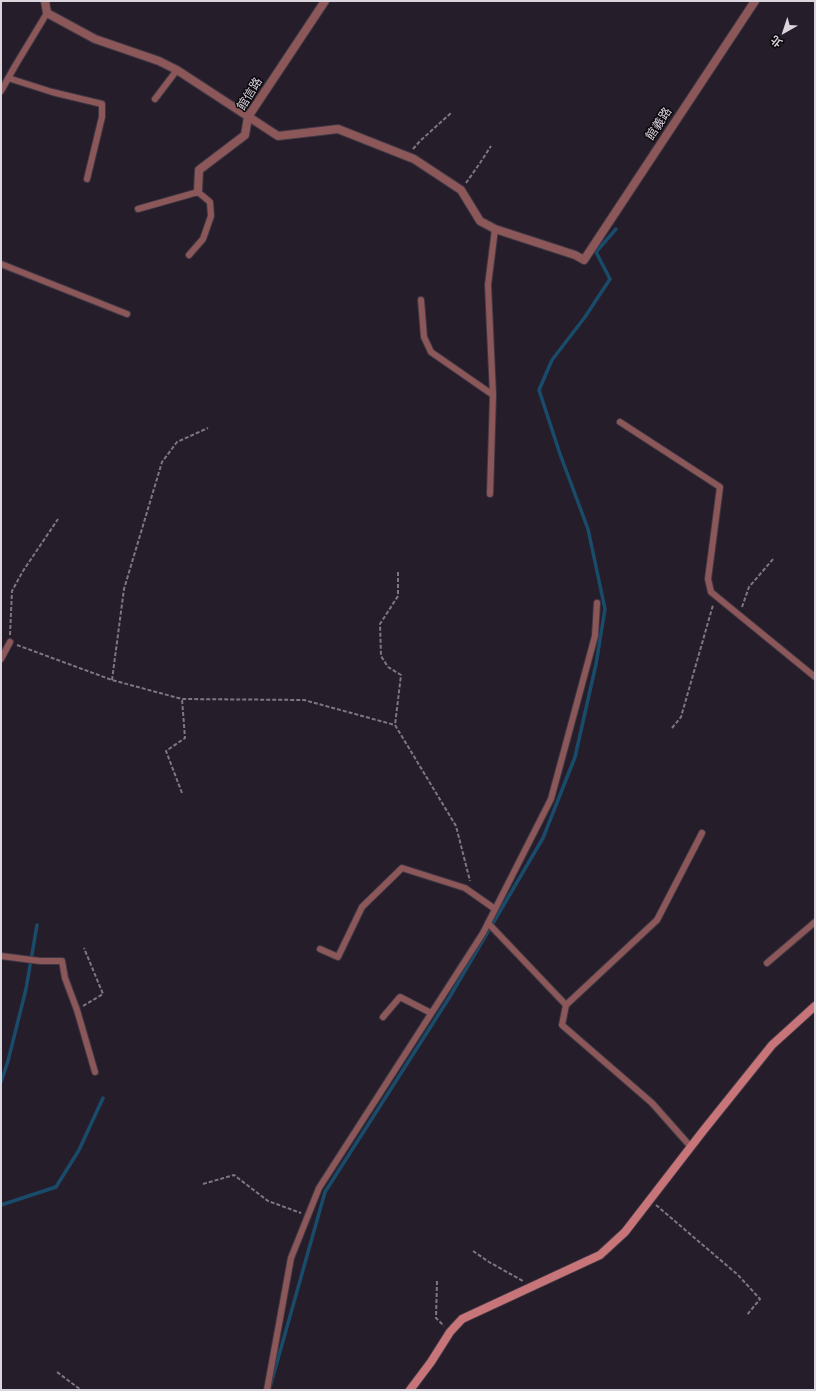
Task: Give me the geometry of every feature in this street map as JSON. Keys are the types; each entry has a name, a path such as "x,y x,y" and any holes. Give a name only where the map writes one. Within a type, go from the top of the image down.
{"street":[{"path":"45,1 47,13 95,39 159,61 177,70 278,136 338,129 414,159 460,190 480,222 495,229"},
{"name":"館信路","path":"198,192 200,170 245,135 248,117 325,1"},
{"name":"館義路","path":"495,229 574,255 584,260 755,1"},
{"path":"410,1390 431,1362 450,1332 462,1319 600,1255 625,1232 772,1045 815,1006"}],"lane":[{"path":"1,91 47,13"},
{"path":"155,99 177,70"},
{"path":"8,78 52,92 102,104 102,117 87,179"},
{"path":"138,210 198,192 210,202 211,216 203,238 189,255"},
{"path":"490,494 493,395 488,285 495,229"},
{"path":"1,264 127,314"},
{"path":"421,300 424,337 432,352 493,395"},
{"path":"620,422 720,487 708,579 711,592 815,677"},
{"path":"267,1390 291,1258 319,1188 488,923 550,799 595,636 597,603"},
{"path":"1,659 10,642"},
{"path":"691,1147 652,1103 562,1025 566,1005 657,920 702,833"},
{"path":"320,949 338,957 362,907 402,868 465,888 495,909"},
{"path":"767,963 815,922"},
{"path":"488,923 566,1005"},
{"path":"1,956 40,961 62,961 65,978 77,1010 96,1072"},
{"path":"383,1017 400,997 430,1013"}],"path":[{"path":"407,156 420,141 451,113"},
{"path":"460,190 480,164 491,146"},
{"path":"112,680 124,589 162,462 177,442 208,428"},
{"path":"58,519 23,570 12,591 10,642 112,680 182,699 304,700 395,725"},
{"path":"739,615 749,587 774,558"},
{"path":"398,572 398,596 380,624 382,656 388,667 401,675 395,725 456,826 474,894"},
{"path":"672,728 681,717 716,596"},
{"path":"182,699 185,738 166,751 182,793"},
{"path":"77,1010 103,994 84,948"},
{"path":"203,1184 234,1175 268,1201 308,1215"},
{"path":"650,1200 738,1275 760,1299 747,1315"},
{"path":"472,1251 533,1286"},
{"path":"437,1281 436,1318 450,1332"},
{"path":"57,1372 82,1390"}],"waterway":[{"path":"270,1387 325,1192 449,998 543,838 575,757 596,664 605,609 588,529 560,454 539,390 552,360 585,317 610,279 596,252 616,229"},
{"path":"1,1082 8,1061 26,989 37,925"},
{"path":"1,1205 56,1187 79,1150 103,1098"}]}
